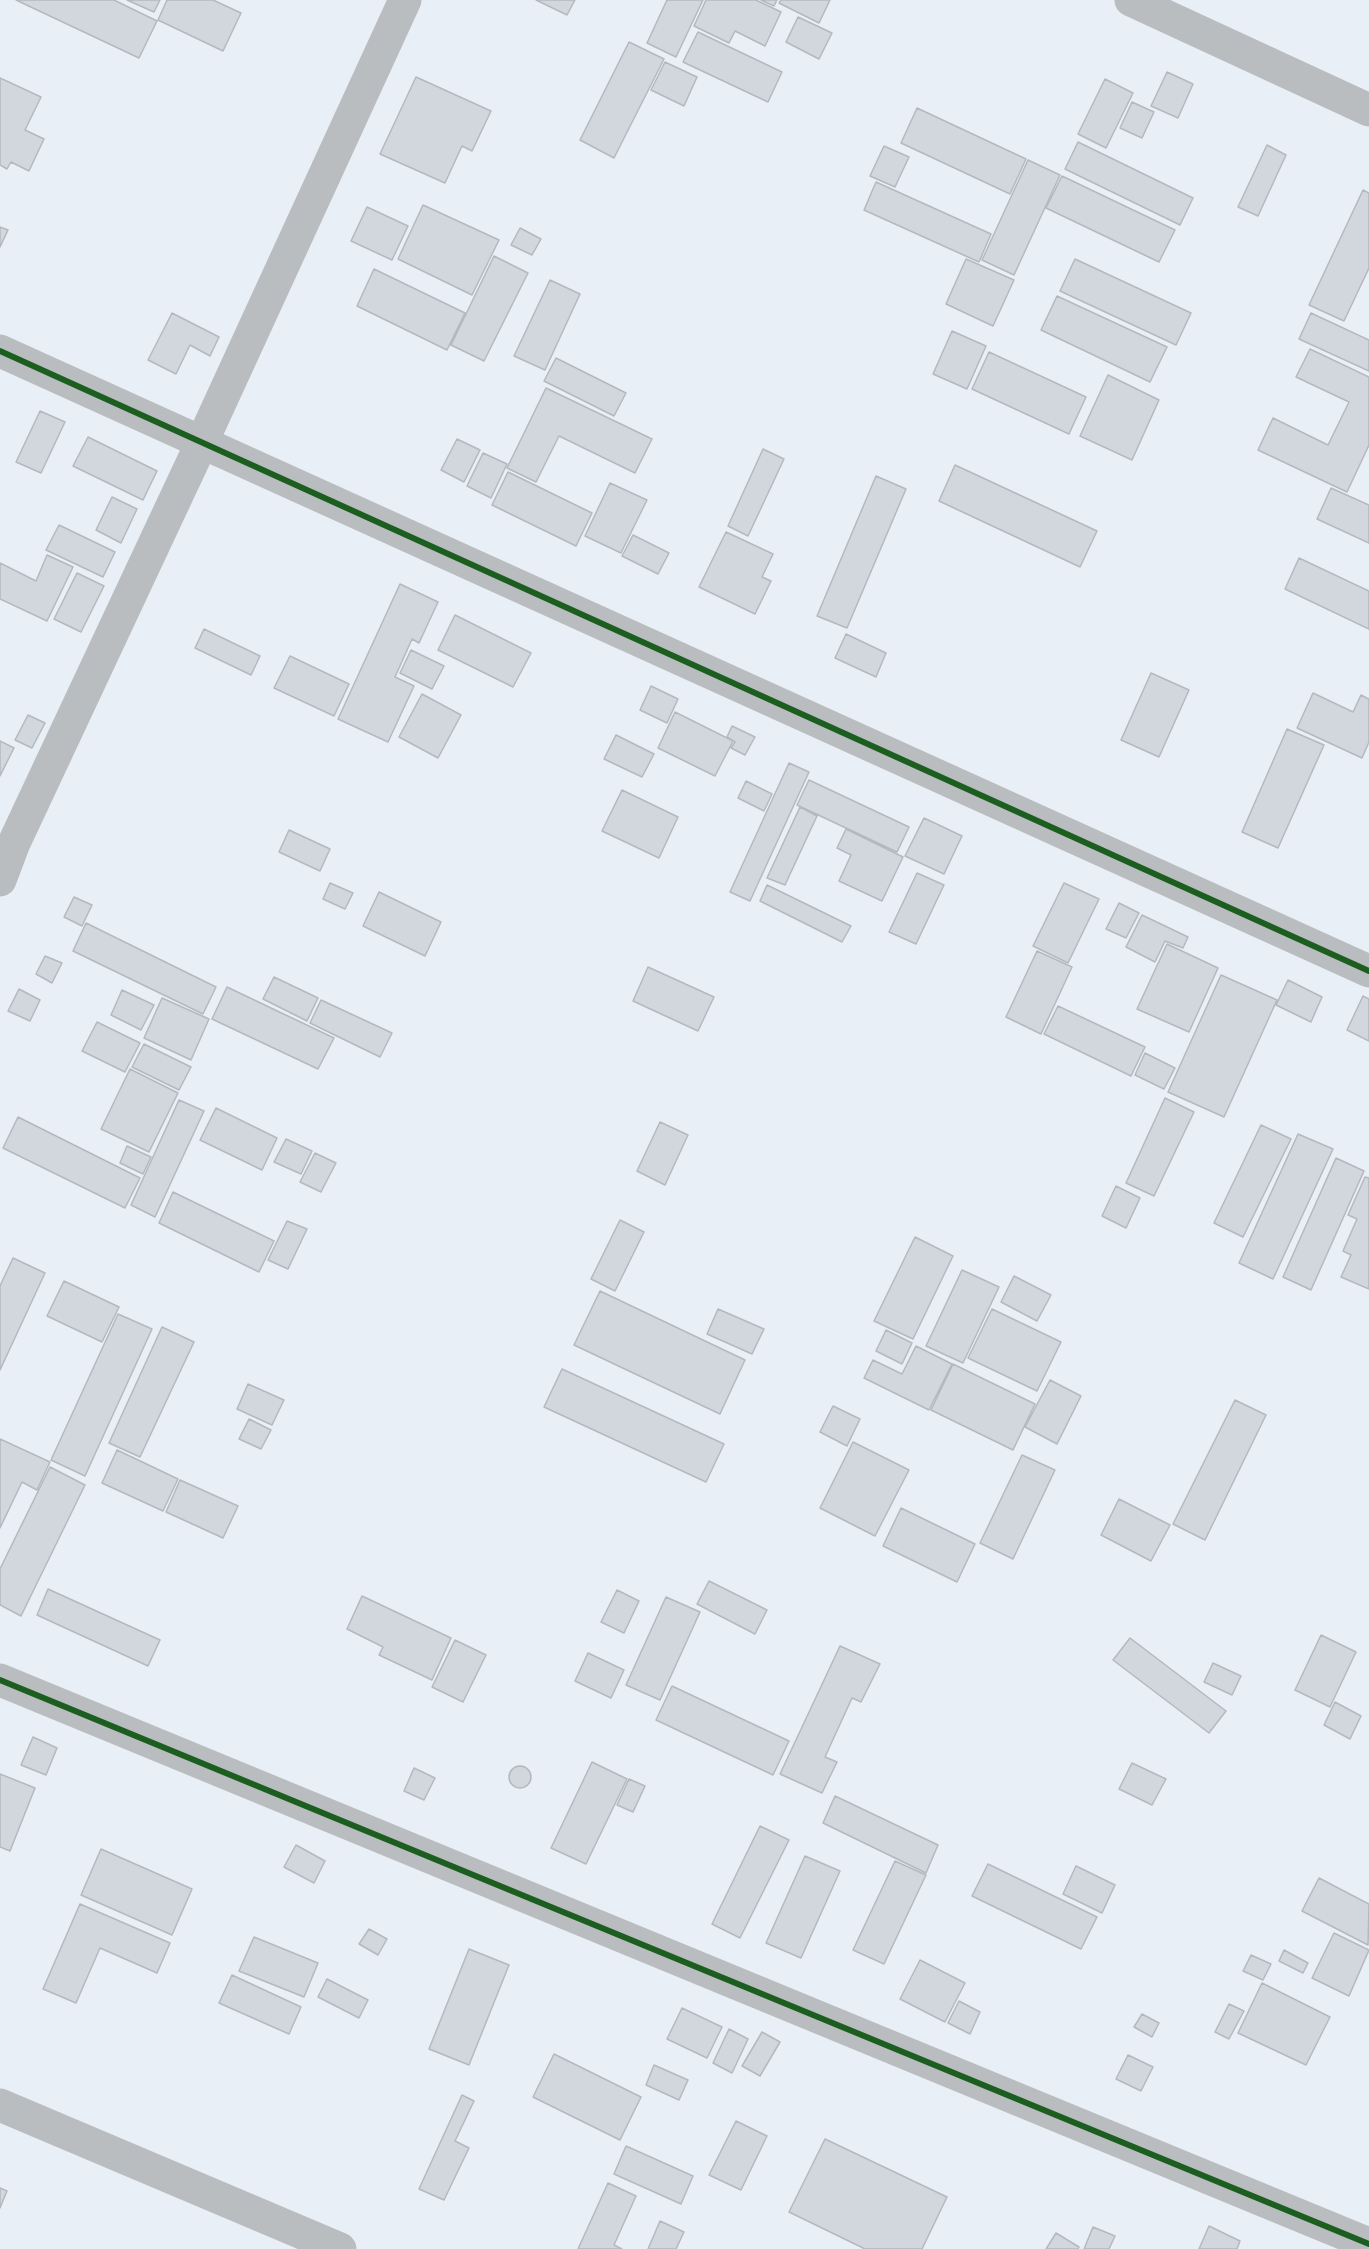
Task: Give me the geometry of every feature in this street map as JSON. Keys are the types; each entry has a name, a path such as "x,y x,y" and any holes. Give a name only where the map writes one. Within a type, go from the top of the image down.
{"street":[{"path":"0,880 7,840 202,442 405,0"},
{"path":"1131,0 1369,110"},
{"path":"0,351 1369,971"},
{"path":"0,1680 1369,2244"},
{"path":"0,2105 340,2249"}],"building":[{"path":"16,0 114,0 157,21 139,58"},
{"path":"127,0 160,0 154,12"},
{"path":"167,0 213,0 241,13 223,51 158,20"},
{"path":"536,0 575,0 567,15"},
{"path":"667,0 703,0 676,57 647,43"},
{"path":"706,0 756,0 781,12 765,46 735,31 729,43 694,26"},
{"path":"761,0 777,0 774,6"},
{"path":"781,0 830,0 819,23 779,3"},
{"path":"798,17 832,33 819,59 786,42"},
{"path":"698,32 782,72 768,102 683,62"},
{"path":"629,42 664,59 614,158 580,140"},
{"path":"665,62 697,77 684,106 651,90"},
{"path":"1167,72 1193,84 1178,118 1151,106"},
{"path":"416,77 491,111 472,151 462,146 445,183 380,154"},
{"path":"0,78 41,97 25,130 44,139 29,171 11,162 7,169 0,165"},
{"path":"1105,79 1133,93 1106,148 1078,134"},
{"path":"1132,102 1154,112 1142,138 1120,128"},
{"path":"917,108 1026,159 1010,194 901,143"},
{"path":"1078,142 1193,198 1180,225 1065,169"},
{"path":"1267,145 1286,155 1258,216 1238,207"},
{"path":"884,146 909,157 895,187 870,176"},
{"path":"1028,160 1060,175 1014,275 982,260"},
{"path":"1062,176 1175,230 1159,262 1046,208"},
{"path":"876,182 991,234 979,262 864,210"},
{"path":"1363,190 1369,193 1369,268 1344,321 1309,305"},
{"path":"423,205 499,240 472,295 398,259"},
{"path":"367,207 408,226 392,260 351,241"},
{"path":"0,227 8,230 0,247"},
{"path":"520,228 541,239 532,255 511,245"},
{"path":"494,256 528,273 484,361 451,345"},
{"path":"966,259 1014,280 993,326 946,304"},
{"path":"1075,259 1191,313 1176,345 1060,291"},
{"path":"374,269 465,313 447,350 357,306"},
{"path":"550,280 580,294 545,370 514,356"},
{"path":"1057,296 1167,347 1150,382 1041,330"},
{"path":"172,313 219,337 210,356 190,345 176,374 148,360"},
{"path":"1311,313 1369,340 1369,371 1299,339"},
{"path":"952,331 986,346 967,389 933,374"},
{"path":"1310,349 1369,377 1369,445 1347,492 1258,450 1273,418 1328,445 1349,402 1296,377"},
{"path":"989,352 1086,397 1069,434 972,389"},
{"path":"556,358 626,393 614,416 544,381"},
{"path":"1108,375 1159,400 1132,460 1080,436"},
{"path":"546,388 652,439 635,473 559,436 536,482 507,468"},
{"path":"40,411 65,422 41,473 16,462"},
{"path":"88,437 157,471 143,500 73,466"},
{"path":"457,439 480,450 464,482 441,470"},
{"path":"763,449 784,459 748,536 728,526"},
{"path":"483,453 507,464 491,498 467,486"},
{"path":"955,465 1097,531 1080,567 939,501"},
{"path":"508,472 592,513 576,546 492,505"},
{"path":"876,476 906,489 847,628 817,616"},
{"path":"610,483 647,500 621,553 585,536"},
{"path":"1331,488 1369,505 1369,543 1317,519"},
{"path":"112,497 137,509 121,543 96,530"},
{"path":"59,525 115,552 103,577 46,550"},
{"path":"726,532 773,554 762,577 771,581 755,614 699,587"},
{"path":"633,535 669,553 658,574 622,556"},
{"path":"47,555 73,567 47,621 0,599 0,563 36,581"},
{"path":"1299,558 1369,591 1369,629 1285,589"},
{"path":"77,573 104,586 81,632 54,619"},
{"path":"400,584 438,602 419,643 412,639 395,677 414,686 388,742 338,719"},
{"path":"455,615 531,653 513,687 438,650"},
{"path":"204,629 260,656 251,675 195,648"},
{"path":"846,634 886,653 876,677 835,658"},
{"path":"411,650 444,666 432,689 400,673"},
{"path":"290,656 349,684 334,716 274,688"},
{"path":"1151,673 1189,690 1159,757 1121,740"},
{"path":"651,686 678,699 667,723 640,710"},
{"path":"1313,693 1353,712 1361,695 1369,699 1369,742 1362,758 1297,728"},
{"path":"422,694 461,715 438,758 399,737"},
{"path":"675,712 733,741 715,776 658,748"},
{"path":"28,715 45,723 32,748 15,740"},
{"path":"732,726 755,737 745,755 731,748 735,742 727,737"},
{"path":"1287,729 1324,745 1278,848 1242,832"},
{"path":"616,735 654,754 642,777 604,759"},
{"path":"0,741 14,748 0,776"},
{"path":"789,763 809,772 750,901 730,892"},
{"path":"809,780 909,827 897,852 797,805"},
{"path":"746,781 772,794 764,811 738,798"},
{"path":"622,790 678,817 659,858 602,831"},
{"path":"800,807 817,816 785,885 767,878"},
{"path":"924,818 962,836 944,874 905,856"},
{"path":"846,829 903,857 882,901 839,881 851,855 837,848"},
{"path":"289,830 330,849 320,871 279,852"},
{"path":"917,873 944,885 916,944 889,932"},
{"path":"330,883 353,893 345,909 323,899"},
{"path":"1064,883 1099,899 1068,963 1033,946"},
{"path":"767,885 851,926 842,942 760,901"},
{"path":"379,892 441,922 425,956 363,926"},
{"path":"74,897 92,905 82,926 64,917"},
{"path":"1119,903 1139,913 1126,938 1106,929"},
{"path":"1142,915 1188,937 1183,948 1165,941 1155,962 1126,947"},
{"path":"86,923 216,987 203,1014 73,951"},
{"path":"1167,944 1218,968 1189,1032 1137,1009"},
{"path":"1037,951 1072,967 1041,1034 1006,1017"},
{"path":"45,956 62,963 52,983 36,974"},
{"path":"648,967 714,997 698,1031 633,1001"},
{"path":"1221,975 1277,1000 1224,1117 1168,1092"},
{"path":"274,977 318,998 307,1021 263,999"},
{"path":"1288,980 1322,997 1311,1022 1276,1005"},
{"path":"227,987 334,1038 318,1069 212,1019"},
{"path":"19,989 40,1000 30,1021 8,1011"},
{"path":"122,990 154,1005 141,1030 111,1015"},
{"path":"1363,996 1369,999 1369,1041 1347,1030"},
{"path":"162,998 209,1019 191,1060 144,1038"},
{"path":"321,1000 392,1033 380,1057 310,1023"},
{"path":"1058,1006 1145,1047 1131,1076 1044,1034"},
{"path":"97,1022 140,1043 125,1072 82,1051"},
{"path":"144,1044 191,1067 179,1090 132,1067"},
{"path":"1145,1053 1175,1068 1164,1089 1135,1075"},
{"path":"130,1069 178,1093 149,1152 101,1129"},
{"path":"1165,1098 1194,1112 1154,1196 1126,1183"},
{"path":"179,1100 204,1111 155,1217 131,1205"},
{"path":"216,1108 277,1138 262,1170 200,1140"},
{"path":"18,1117 140,1178 125,1208 3,1148"},
{"path":"660,1122 688,1135 665,1185 637,1171"},
{"path":"1261,1125 1291,1139 1243,1237 1214,1223"},
{"path":"1298,1134 1333,1149 1273,1279 1239,1263"},
{"path":"286,1139 312,1151 301,1174 274,1162"},
{"path":"127,1146 151,1157 143,1174 120,1163"},
{"path":"315,1153 336,1163 321,1192 300,1182"},
{"path":"1336,1158 1364,1171 1311,1290 1283,1277"},
{"path":"1365,1177 1369,1178 1369,1289 1341,1277 1351,1255 1343,1251 1357,1219 1348,1215"},
{"path":"1116,1186 1140,1198 1126,1228 1102,1216"},
{"path":"173,1192 274,1241 259,1272 159,1223"},
{"path":"620,1220 644,1232 615,1291 591,1279"},
{"path":"287,1221 307,1229 288,1269 268,1260"},
{"path":"915,1237 953,1256 913,1339 874,1321"},
{"path":"13,1258 45,1273 0,1370 0,1286"},
{"path":"962,1270 999,1287 963,1363 926,1346"},
{"path":"1014,1276 1051,1295 1037,1321 1001,1302"},
{"path":"64,1281 119,1307 102,1342 47,1316"},
{"path":"600,1291 745,1360 720,1414 574,1345"},
{"path":"718,1309 764,1329 752,1354 707,1334"},
{"path":"992,1309 1061,1342 1037,1391 968,1358"},
{"path":"118,1314 152,1329 85,1476 51,1460"},
{"path":"162,1327 194,1342 140,1457 109,1443"},
{"path":"886,1330 912,1343 902,1364 876,1351"},
{"path":"916,1346 952,1364 929,1410 864,1378 873,1360 902,1374"},
{"path":"953,1364 1035,1404 1013,1450 931,1410"},
{"path":"562,1369 724,1444 706,1482 544,1407"},
{"path":"1050,1380 1081,1396 1057,1444 1025,1427"},
{"path":"248,1384 284,1400 272,1425 237,1409"},
{"path":"1235,1400 1266,1415 1205,1540 1173,1524"},
{"path":"833,1406 860,1419 847,1446 820,1432"},
{"path":"249,1419 271,1430 261,1449 239,1439"},
{"path":"0,1439 50,1462 37,1490 22,1482 0,1528"},
{"path":"853,1442 909,1470 875,1536 820,1508"},
{"path":"117,1450 178,1479 163,1511 102,1483"},
{"path":"1022,1455 1055,1470 1013,1559 980,1543"},
{"path":"50,1467 85,1485 21,1616 0,1605 0,1569"},
{"path":"180,1480 238,1506 223,1538 166,1512"},
{"path":"1119,1499 1170,1525 1151,1561 1101,1535"},
{"path":"901,1508 975,1544 957,1582 883,1546"},
{"path":"709,1581 767,1610 755,1634 697,1604"},
{"path":"48,1589 160,1640 148,1666 37,1615"},
{"path":"617,1590 639,1601 624,1633 601,1622"},
{"path":"362,1596 451,1638 432,1680 379,1655 383,1647 347,1629"},
{"path":"666,1597 700,1612 660,1700 626,1685"},
{"path":"1321,1635 1356,1652 1330,1707 1295,1690"},
{"path":"1130,1638 1226,1711 1209,1733 1113,1660"},
{"path":"455,1640 486,1655 463,1702 432,1687"},
{"path":"840,1646 880,1664 861,1702 852,1698 825,1757 837,1762 822,1793 780,1774"},
{"path":"588,1653 624,1670 611,1698 575,1681"},
{"path":"1213,1663 1241,1676 1232,1695 1204,1682"},
{"path":"672,1686 789,1741 773,1775 656,1720"},
{"path":"1335,1702 1361,1716 1350,1739 1324,1725"},
{"path":"33,1737 57,1748 46,1775 21,1765"},
{"path":"592,1762 627,1779 586,1864 551,1848"},
{"path":"1132,1763 1166,1779 1152,1805 1119,1789"},
{"path":"520,1766 528,1769 531,1777 528,1785 520,1788 512,1785 509,1777 512,1769"},
{"path":"414,1768 435,1778 424,1800 404,1791"},
{"path":"0,1774 35,1788 10,1851 0,1847"},
{"path":"629,1779 645,1786 633,1812 617,1805"},
{"path":"835,1796 938,1845 926,1873 823,1823"},
{"path":"760,1826 789,1840 740,1938 712,1924"},
{"path":"296,1845 325,1861 314,1883 284,1867"},
{"path":"101,1849 192,1889 172,1935 81,1895"},
{"path":"805,1856 840,1871 801,1958 766,1943"},
{"path":"895,1861 926,1875 884,1964 853,1950"},
{"path":"988,1864 1097,1917 1081,1949 972,1896"},
{"path":"1076,1866 1115,1885 1102,1913 1063,1894"},
{"path":"1319,1878 1369,1904 1368,1945 1302,1911"},
{"path":"80,1904 170,1943 157,1973 100,1948 76,2003 43,1989"},
{"path":"369,1929 387,1939 378,1955 359,1944"},
{"path":"1334,1933 1369,1950 1349,1996 1312,1978"},
{"path":"254,1937 318,1963 304,1997 239,1971"},
{"path":"469,1949 509,1965 469,2065 429,2049"},
{"path":"1284,1950 1308,1963 1303,1973 1279,1961"},
{"path":"1251,1955 1271,1964 1263,1980 1243,1971"},
{"path":"920,1960 965,1983 945,2022 900,1999"},
{"path":"232,1975 301,2007 289,2034 219,2003"},
{"path":"327,1979 368,2000 359,2018 318,1997"},
{"path":"1262,1983 1330,2017 1306,2065 1238,2033"},
{"path":"959,2001 980,2012 970,2034 948,2023"},
{"path":"1229,2004 1244,2011 1229,2039 1215,2032"},
{"path":"682,2008 722,2027 707,2058 667,2039"},
{"path":"1142,2014 1159,2023 1152,2037 1134,2027"},
{"path":"729,2029 748,2039 732,2073 713,2063"},
{"path":"762,2032 780,2042 760,2076 742,2066"},
{"path":"554,2054 641,2097 620,2140 533,2097"},
{"path":"1128,2055 1153,2067 1141,2091 1116,2079"},
{"path":"654,2065 688,2080 679,2100 646,2085"},
{"path":"462,2095 474,2101 455,2141 469,2148 444,2200 419,2189"},
{"path":"736,2121 767,2136 741,2190 709,2175"},
{"path":"825,2139 947,2197 922,2249 865,2249 789,2212"},
{"path":"626,2146 693,2176 681,2204 614,2174"},
{"path":"608,2183 636,2196 614,2245 622,2249 578,2249"},
{"path":"0,2188 7,2191 0,2208"},
{"path":"660,2221 684,2232 676,2249 648,2249"},
{"path":"1209,2226 1240,2241 1237,2249 1199,2249"},
{"path":"1093,2227 1115,2236 1109,2249 1084,2249"},
{"path":"1056,2233 1079,2247 1078,2249 1046,2249"}],"cycle path":[{"path":"0,351 1369,971"},
{"path":"0,1680 1369,2244"}]}
